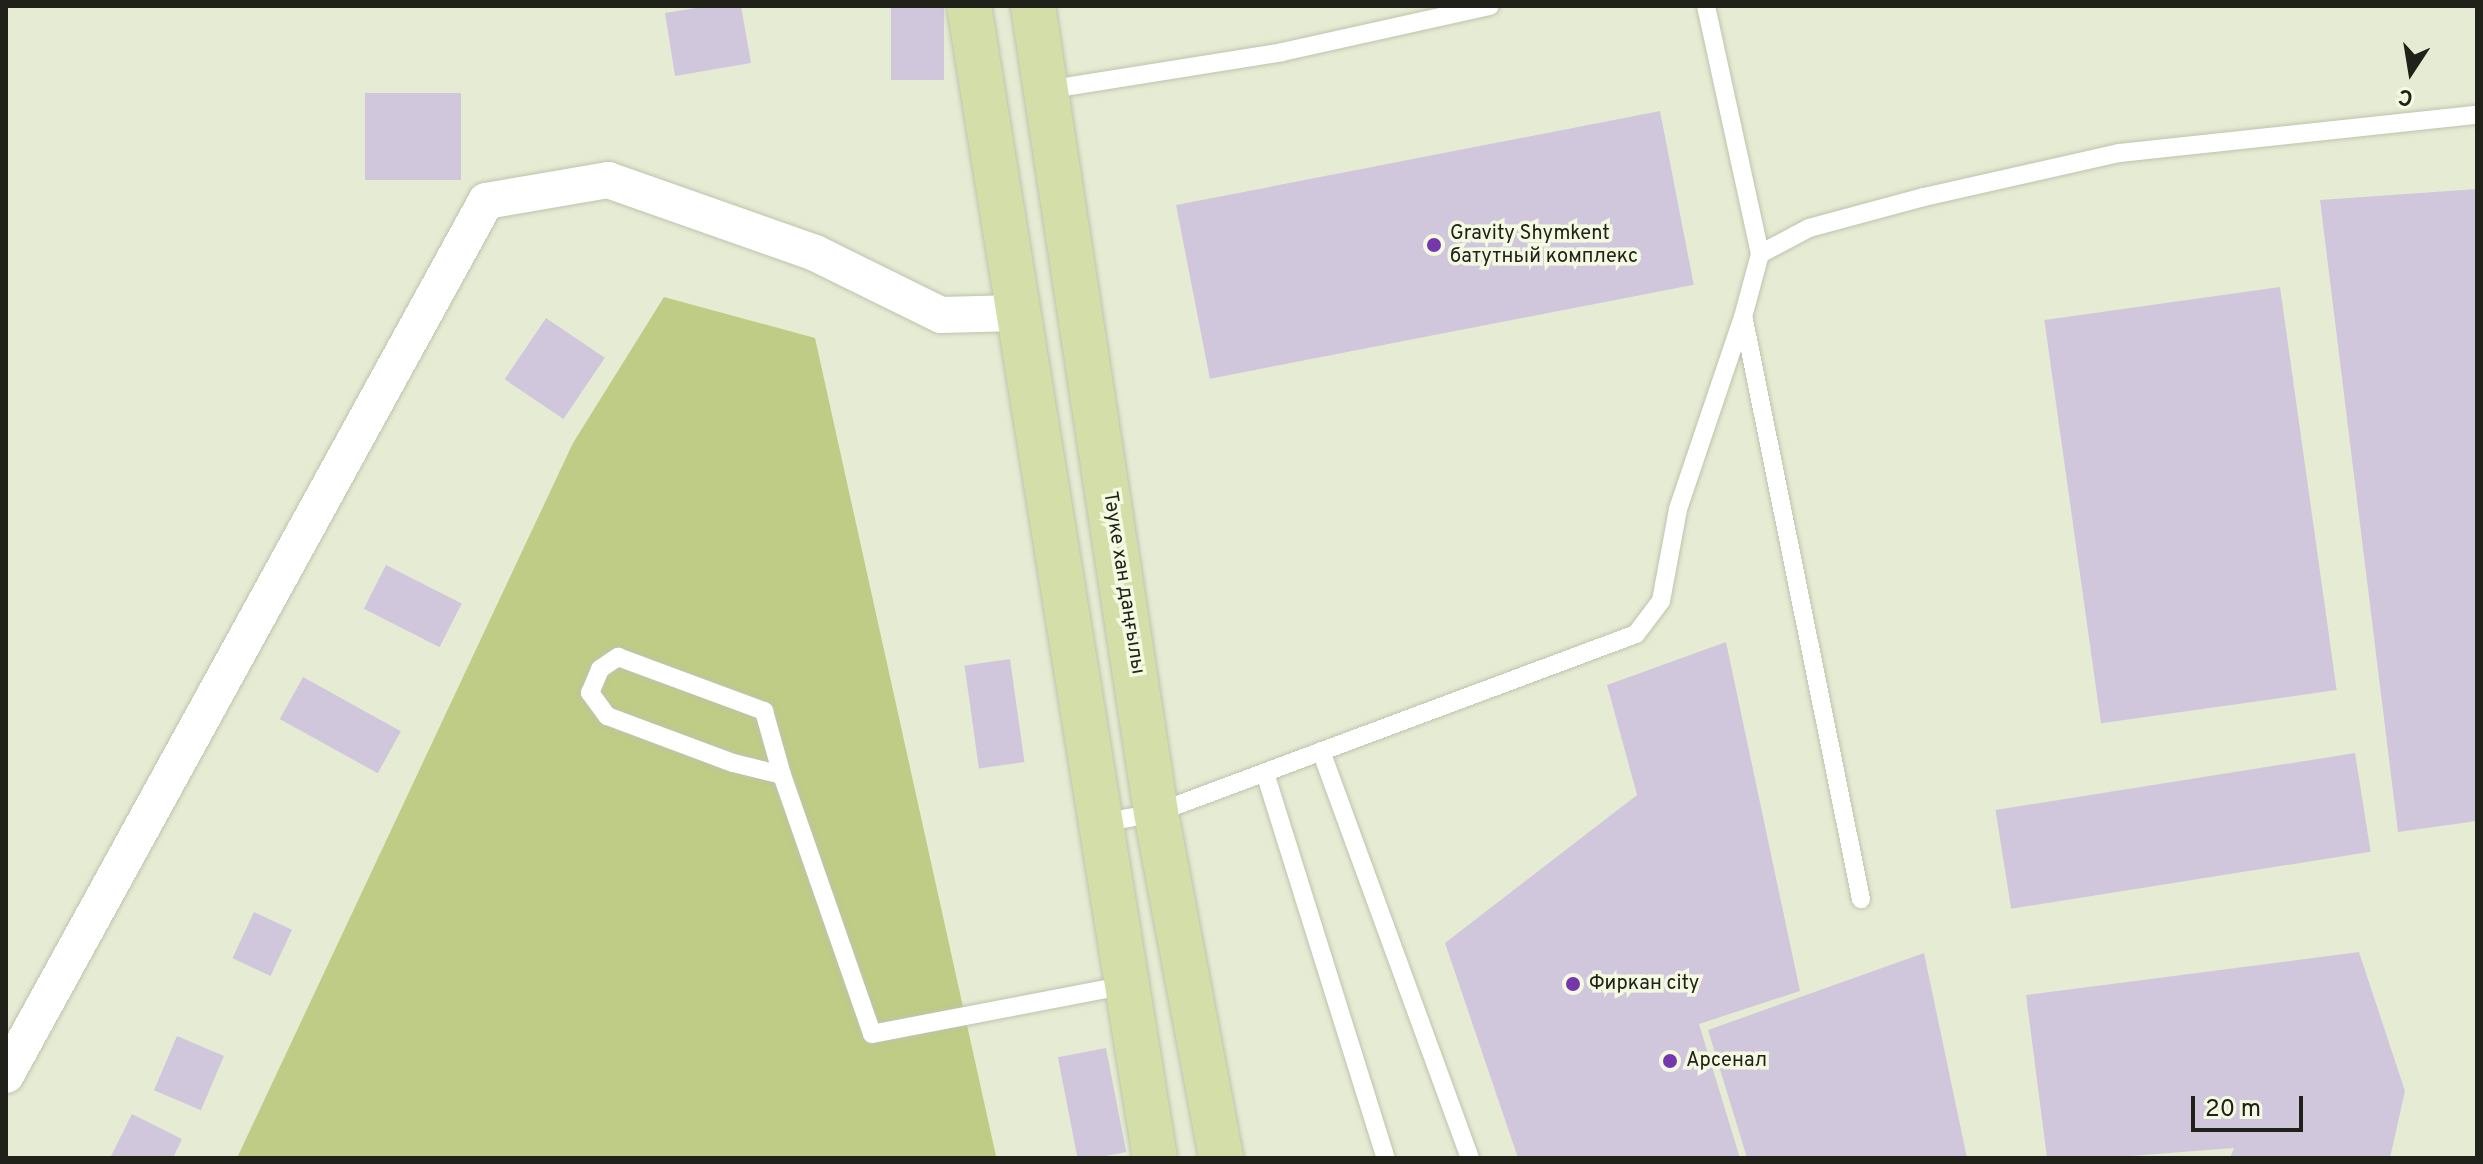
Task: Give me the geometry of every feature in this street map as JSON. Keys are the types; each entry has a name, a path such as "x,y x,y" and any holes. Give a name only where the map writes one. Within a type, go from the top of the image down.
{"main road":[{"path":"969,6 1155,1158"},
{"name":"Тәуке хан даңғылы","path":"1033,6 1156,813 1221,1158"},
{"path":"1003,218 1064,209"}],"street":[{"path":"6,1075 486,201 608,180 815,253 941,315 1018,313"}],"lane":[{"path":"1046,90 1282,52 1490,6"},
{"path":"1099,824 1156,813 1636,634 1661,601 1678,509 1743,317 1760,254 1706,6"},
{"path":"1760,254 1809,228 1924,197 2119,153 2477,115"},
{"path":"1743,317 1861,899"},
{"path":"782,775 733,763 607,716 590,693 600,669 618,657 764,711 782,775 872,1034 1126,985"},
{"path":"1321,751 1470,1158"},
{"path":"1265,773 1386,1158"}],"green space":[{"path":"664,297 815,338 996,1156 237,1158 573,443"}],"building":[{"path":"708,6 741,6 751,63 675,76 665,13"},
{"path":"891,6 944,6 944,80 891,80"},
{"path":"365,93 461,93 461,180 365,180"},
{"name":"Gravity Shymkent батутный комплекс","path":"1660,111 1694,285 1210,379 1176,205"},
{"path":"2477,189 2477,821 2398,832 2320,200"},
{"path":"2280,287 2337,690 2101,723 2044,320"},
{"path":"546,318 605,358 563,419 505,379"},
{"path":"386,565 462,604 439,647 364,609"},
{"name":"Фиркан city","path":"1726,642 1800,991 1699,1024 1740,1158 1518,1158 1445,943 1637,795 1607,685"},
{"path":"1010,659 1024,762 979,768 964,665"},
{"path":"303,677 401,731 378,773 280,719"},
{"path":"2355,753 2371,852 2011,909 1995,810"},
{"path":"254,912 292,930 271,976 232,958"},
{"path":"2359,952 2405,1091 2390,1158 2230,1158 2234,1148 2105,1158 2047,1158 2026,995"},
{"path":"1924,953 1967,1158 1747,1158 1708,1030"},
{"path":"177,1036 224,1056 201,1110 154,1090"},
{"path":"1106,1048 1126,1152 1077,1158 1058,1057"},
{"path":"132,1114 182,1139 173,1158 110,1158"}],"place":[{"name":"Gravity Shymkent батутный комплекс","path":"1434,245"},
{"name":"Фиркан city","path":"1573,984"},
{"name":"Арсенал","path":"1670,1061"}]}
